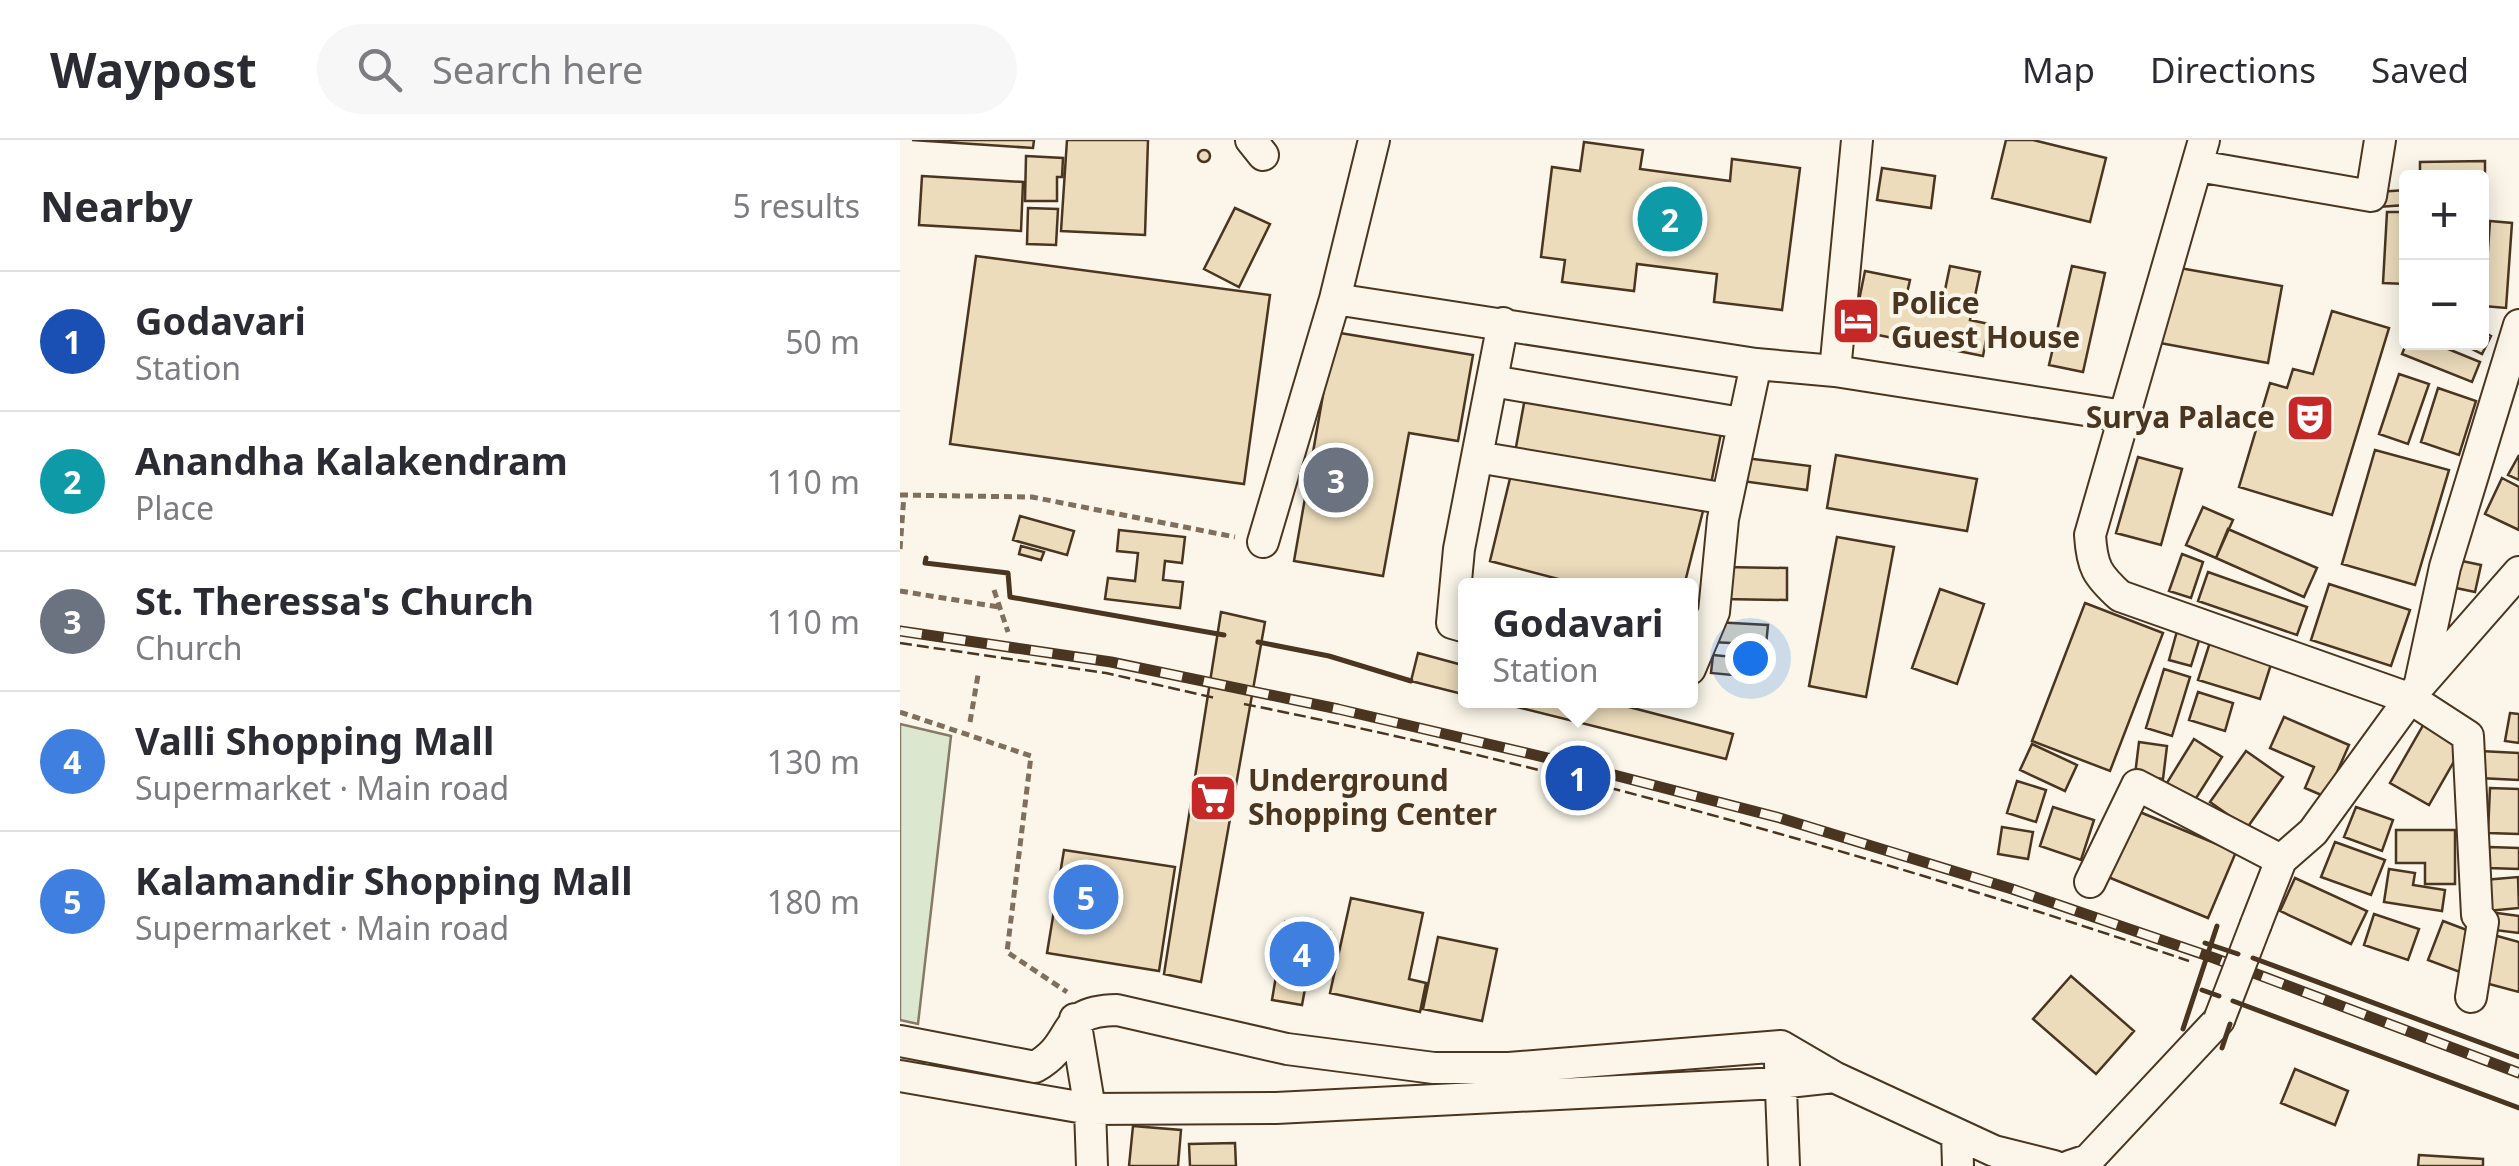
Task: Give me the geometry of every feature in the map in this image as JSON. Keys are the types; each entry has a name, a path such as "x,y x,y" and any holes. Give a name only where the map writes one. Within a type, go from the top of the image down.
{"street":[{"path":"1263,542 1335,299 1374,140"},
{"path":"1835,371 1857,140"},
{"path":"2380,140 2371,196 2201,153 2090,535 2092,561 2101,578 2120,596 2415,692 2468,736 2476,915 2483,922 2471,996"},
{"path":"1335,299 2124,416"},
{"path":"1458,624 1452,622 1459,549 1503,323"},
{"path":"2415,692 2445,568 2519,325"},
{"path":"1698,650 1714,612 1727,499 1756,364"},
{"path":"1492,381 1741,423"},
{"path":"1477,457 1727,499"},
{"path":"2070,1166 2088,1160 2220,1020 2280,860 2313,832 2415,692 2519,572"},
{"path":"2090,882 2137,785 2280,860"},
{"path":"900,1041 1035,1067 1060,1046 1085,1015 1118,1010 1287,1049 1434,1068 1509,1068 1781,1046 1834,1077 1994,1152 2054,1166"},
{"path":"1085,1015 1092,1166"},
{"path":"1781,1046 1784,1166"},
{"path":"900,1076 1090,1109 1276,1108 1834,1077"},
{"path":"1957,1134 1958,1166"}],"path":[{"path":"900,549 902,495 1032,497 1263,542"},
{"path":"994,590 1008,632"},
{"path":"900,591 999,607"},
{"path":"970,722 978,675"},
{"path":"900,712 1031,756 1007,952 1085,1015"}],"green space":[{"path":"900,724 951,736 918,1024 900,1020"}],"building":[{"path":"912,140 1034,140 1033,148"},
{"path":"1067,140 1148,140 1145,235 1061,231"},
{"path":"2006,140 2033,140 2106,158 2090,222 1992,198"},
{"path":"1584,142 1643,150 1640,169 1730,181 1732,159 1800,168 1782,310 1714,302 1717,274 1637,264 1634,291 1562,282 1565,260 1541,257 1552,167 1580,171"},
{"path":"1204,150 1210,156 1204,162 1198,156"},
{"path":"1026,156 1063,158 1062,177 1057,177 1057,201 1025,201"},
{"path":"2485,161 2485,170 2420,170 2420,162"},
{"path":"1882,168 1935,176 1931,208 1877,200"},
{"path":"922,176 1023,182 1021,231 919,225"},
{"path":"2399,190 2399,206 2378,207 2377,192"},
{"path":"1028,208 1058,209 1056,245 1027,244"},
{"path":"1235,208 1270,224 1239,287 1204,269"},
{"path":"2387,212 2399,212 2399,284 2383,283"},
{"path":"2490,221 2512,223 2506,308 2489,306"},
{"path":"976,256 1270,295 1244,484 950,444"},
{"path":"1950,266 1980,272 1970,320 1989,324 1983,356 1853,330 1865,271 1910,280 1905,302 1941,309"},
{"path":"2072,266 2105,273 2083,372 2049,365"},
{"path":"2174,267 2282,286 2268,363 2160,343"},
{"name":"Surya Palace","path":"2332,311 2389,328 2332,515 2239,487 2270,383 2287,388 2293,369 2313,374"},
{"path":"1334,332 1473,355 1458,441 1409,433 1383,576 1294,561"},
{"path":"2404,350 2451,350 2480,362 2472,382 2402,354"},
{"path":"2399,374 2429,384 2408,444 2379,434"},
{"path":"1527,387 1723,423 1709,494 1514,458"},
{"path":"2438,388 2476,401 2459,455 2421,442"},
{"path":"2375,450 2449,470 2415,585 2342,564"},
{"path":"1836,455 1977,479 1967,531 1827,508"},
{"path":"2519,455 2519,480 2508,475"},
{"path":"2138,457 2182,469 2161,545 2116,533"},
{"path":"1745,458 1810,466 1807,490 1742,481"},
{"path":"1513,466 1703,511 1686,578 1555,578 1490,561"},
{"path":"2502,478 2519,487 2519,530 2485,514"},
{"path":"2203,507 2233,520 2216,558 2186,545"},
{"path":"1020,516 1074,531 1067,555 1013,540"},
{"path":"2228,529 2317,568 2304,597 2216,558"},
{"path":"1119,530 1185,537 1182,563 1165,561 1163,580 1183,582 1180,608 1105,599 1108,578 1135,581 1138,553 1117,551"},
{"path":"1837,537 1894,547 1866,697 1809,686"},
{"path":"1021,546 1044,552 1041,560 1019,554"},
{"path":"2182,554 2203,562 2191,598 2169,591"},
{"path":"2462,561 2481,565 2475,592 2456,588"},
{"path":"1723,567 1787,568 1787,600 1722,599"},
{"path":"2208,572 2307,607 2297,635 2198,601"},
{"path":"2329,584 2410,610 2391,666 2311,640"},
{"path":"1940,589 1984,604 1957,684 1912,668"},
{"path":"2085,603 2163,633 2110,771 2032,741"},
{"name":"Underground Shopping Center","path":"1221,612 1265,622 1201,982 1164,974"},
{"path":"1714,622 1768,625 1766,645 1713,642"},
{"path":"2179,624 2202,631 2191,666 2169,660"},
{"path":"2211,639 2273,658 2260,699 2198,680"},
{"path":"1418,653 1458,664 1458,693 1411,681"},
{"path":"1713,655 1765,660 1763,678 1711,673"},
{"path":"2164,669 2190,677 2172,736 2146,728"},
{"path":"2198,692 2233,703 2225,731 2189,720"},
{"path":"1521,708 1633,708 1733,734 1726,759"},
{"path":"2510,713 2519,714 2519,743 2505,741"},
{"path":"2284,717 2349,745 2326,797 2305,788 2314,767 2270,748"},
{"path":"2425,722 2464,744 2429,805 2390,783"},
{"path":"2194,739 2222,757 2193,803 2165,786"},
{"path":"2139,742 2167,746 2163,779 2135,775"},
{"path":"2032,744 2077,765 2065,791 2020,770"},
{"path":"2246,751 2283,777 2247,828 2210,802"},
{"path":"2480,751 2519,753 2519,780 2479,778"},
{"path":"2017,781 2046,790 2036,822 2007,813"},
{"path":"2490,788 2519,789 2519,834 2488,833"},
{"path":"2053,807 2094,820 2081,860 2040,846"},
{"path":"2356,807 2393,820 2382,851 2344,837"},
{"path":"2135,810 2236,852 2208,918 2108,877"},
{"path":"2002,827 2033,832 2028,859 1998,854"},
{"path":"2396,830 2455,830 2455,884 2425,884 2425,863 2396,863"},
{"path":"2335,842 2385,860 2371,895 2321,877"},
{"path":"2489,847 2519,848 2519,869 2488,868"},
{"path":"1064,850 1175,867 1159,971 1047,953"},
{"path":"2389,869 2415,873 2413,885 2445,890 2442,911 2384,902"},
{"path":"2518,877 2519,908 2487,911 2484,880"},
{"path":"2295,878 2367,911 2351,944 2280,911"},
{"path":"1351,898 1423,913 1409,979 1426,983 1420,1012 1330,993"},
{"path":"2497,913 2519,916 2519,933 2495,930"},
{"path":"2374,914 2419,929 2408,960 2364,945"},
{"path":"2443,921 2480,935 2465,974 2428,960"},
{"path":"1285,922 1329,930 1320,980 1307,978 1302,1005 1272,1000"},
{"path":"2490,934 2519,942 2519,992 2478,981"},
{"path":"1438,937 1497,949 1482,1021 1423,1009"},
{"path":"2071,976 2134,1031 2096,1074 2033,1019"},
{"path":"2295,1069 2348,1091 2335,1125 2281,1103"},
{"path":"1133,1126 1181,1130 1178,1166 1129,1166"},
{"path":"1235,1143 1236,1166 1190,1166 1189,1144"},
{"path":"2419,1155 2483,1159 2483,1166 2418,1166"}],"railway":[{"path":"900,631 1111,662 1338,709 1780,818 2012,889 2214,958 2519,1073"}],"fence":[{"path":"900,643 1106,673 1215,698"},
{"path":"1244,704 1484,757 1721,818 1956,886 2189,961"}],"wall":[{"path":"926,558 925,563 1008,573 1010,597 1224,635"},
{"path":"1258,642 1329,656 1411,681"},
{"path":"2183,1029 2217,926"},
{"path":"2205,943 2238,954"},
{"path":"2253,958 2519,1057"},
{"path":"2202,990 2219,996"},
{"path":"2233,1001 2519,1108"},
{"path":"2222,1048 2230,1024"}],"place":[{"name":"Anandha Kalakendram","path":"1670,219"},
{"name":"Police Guest House","path":"1856,321"},
{"name":"Surya Palace","path":"2310,418"},
{"name":"St. Theressa's Church","path":"1336,480"},
{"name":"Godavari","path":"1578,778"},
{"name":"Underground Shopping Center","path":"1213,798"},
{"name":"Kalamandir Shopping Mall","path":"1086,897"},
{"name":"Valli Shopping Mall","path":"1302,954"}]}
